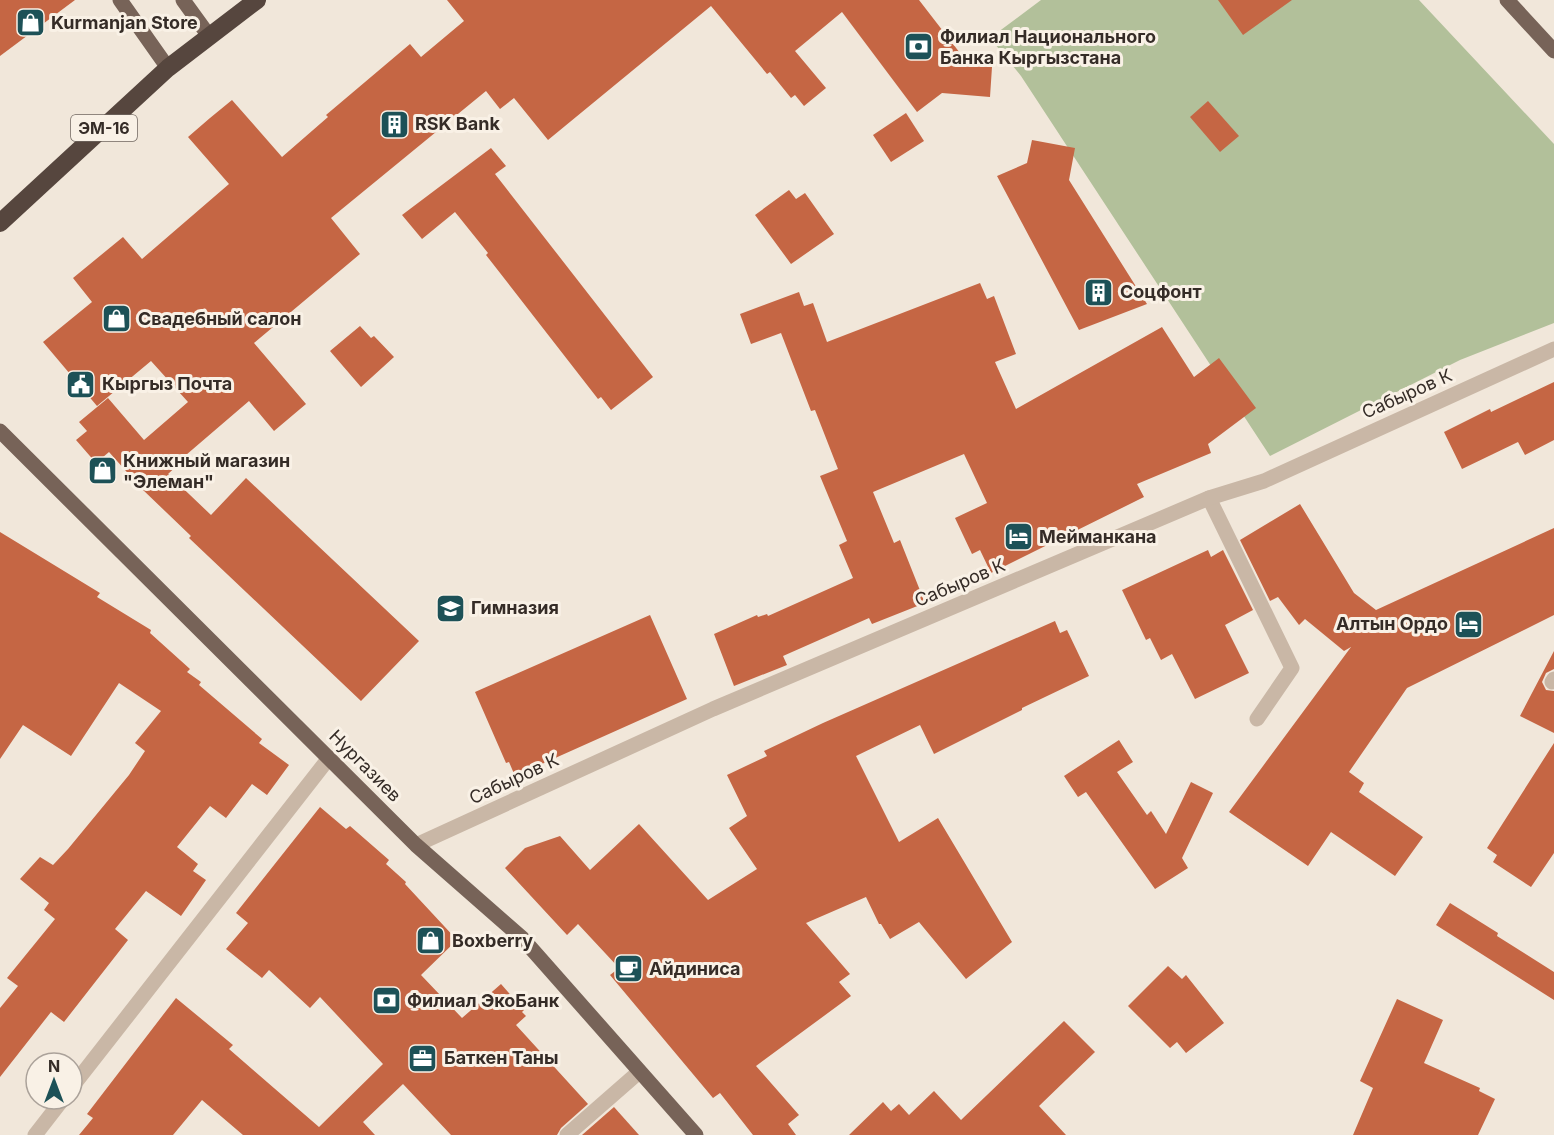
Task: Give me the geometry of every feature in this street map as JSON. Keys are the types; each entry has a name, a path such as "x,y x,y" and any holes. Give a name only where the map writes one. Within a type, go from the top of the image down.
{"highway":[{"name":"ЭМ-16","path":"0,223 168,68 257,0"}],"main road":[{"path":"120,0 168,68"},
{"path":"183,0 209,36"},
{"path":"1507,0 1554,51"},
{"name":"Нургазиев","path":"0,431 416,845 522,938 696,1135"}],"street":[{"name":"Сабыров К","path":"416,845 713,710 1209,498 1264,481 1554,349"},
{"path":"1209,498 1292,668 1257,719"},
{"path":"84,1072 329,758"},
{"path":"567,1135 639,1072"},
{"path":"35,1135 54,1111"}],"green space":[{"path":"1041,0 1419,0 1554,144 1554,323 1460,360 1270,456 1021,76 990,38"}],"building":[{"name":"Kurmanjan Store","path":"0,0 75,0 0,56"},
{"path":"447,0 919,0 970,66 992,67 990,97 942,93 917,112 842,12 795,51 826,88 804,106 795,95 791,98 770,72 767,74 711,6 548,140 514,98 500,109 486,91 331,218 360,254 254,343 306,404 274,431 249,401 179,461 180,463 168,474 211,515 246,478 419,641 361,701 189,538 191,536 142,489 109,452 96,463 76,440 87,431 79,422 108,398 144,440 188,402 151,361 97,406 43,342 92,302 73,278 123,237 142,259 229,184 188,137 210,118 232,100 282,157 328,117 326,115 410,44 421,57 464,21"},
{"path":"1218,0 1292,0 1243,35"},
{"path":"1208,101 1239,136 1220,152 1190,117"},
{"path":"906,113 924,141 891,162 873,135"},
{"path":"1032,140 1075,148 1069,180 1147,304 1079,330 997,176 1027,163"},
{"path":"491,148 506,166 495,174 653,377 611,410 601,397 598,399 455,212 422,239 402,215"},
{"path":"789,190 796,199 805,193 834,234 791,264 755,215"},
{"path":"980,283 987,299 994,296 1016,354 995,362 1016,409 1162,327 1194,377 1219,358 1256,408 1208,444 1211,453 1137,484 1144,497 991,573 980,550 972,554 955,518 987,503 964,454 873,492 894,543 900,540 925,603 872,624 869,618 783,656 787,665 734,686 714,634 757,615 758,617 767,614 768,616 853,578 839,545 847,541 820,476 838,469 815,410 811,411 781,333 751,344 740,314 799,292 804,306 813,303 827,342"},
{"path":"360,326 371,338 374,336 394,357 361,387 330,351"},
{"path":"1554,382 1554,440 1525,455 1518,442 1462,469 1444,432 1490,409 1491,412"},
{"path":"1300,504 1354,593 1376,610 1554,528 1554,615 1407,688 1349,772 1364,783 1359,792 1423,837 1395,876 1331,832 1308,866 1229,812 1351,647 1344,651 1305,619 1299,625 1278,597 1270,601 1240,540"},
{"path":"0,532 100,593 97,597 151,630 150,633 190,669 187,672 201,682 199,685 262,739 259,743 289,765 267,795 252,784 226,818 210,806 177,847 198,864 193,871 206,880 181,916 146,891 115,929 128,940 64,1022 51,1012 0,1077 0,1008 18,986 7,978 55,919 44,910 49,903 20,879 40,857 53,865 68,849 129,775 145,751 135,743 161,711 119,683 71,756 23,725 0,759"},
{"path":"1208,550 1211,557 1223,550 1253,610 1225,625 1249,673 1195,699 1172,654 1161,660 1150,638 1146,640 1122,590"},
{"path":"650,615 687,699 515,776 509,762 506,763 475,692"},
{"path":"1055,621 1060,633 1067,630 1089,676 934,754 920,725 856,756 899,842 938,818 1012,942 966,979 919,922 890,939 879,924 866,897 806,923 850,974 839,982 851,996 756,1066 799,1115 788,1124 796,1135 753,1135 720,1093 713,1098 610,975 619,968 578,924 567,935 505,868 525,848 560,836 590,870 639,824 708,900 757,869 729,828 747,816 727,775 767,756 764,751 823,723"},
{"path":"1554,651 1554,669 1546,673 1542,682 1546,690 1554,691 1554,733 1520,716"},
{"path":"1119,740 1133,762 1117,772 1147,815 1151,811 1166,834 1191,782 1213,793 1182,858 1188,868 1155,889 1086,792 1078,797 1064,776"},
{"path":"1554,743 1554,853 1531,887 1493,862 1497,855 1487,848"},
{"path":"320,807 346,829 350,826 389,860 386,864 406,882 405,884 457,940 421,975 462,1018 501,984 524,1010 522,1012 526,1016 516,1025 588,1104 561,1128 557,1135 451,1135 403,1084 363,1122 375,1135 243,1135 202,1100 173,1135 79,1135 93,1118 87,1114 176,998 233,1045 229,1049 319,1127 383,1064 320,997 310,1008 269,970 262,978 226,949 248,923 236,913"},
{"path":"1450,903 1554,972 1554,1000 1436,925"},
{"path":"1168,966 1182,979 1186,975 1224,1023 1186,1053 1177,1042 1170,1048 1128,1006"},
{"path":"1397,999 1443,1020 1424,1063 1480,1088 1479,1091 1495,1099 1478,1135 1353,1135 1373,1088 1360,1081"},
{"path":"1064,1021 1095,1052 1039,1106 1066,1135 849,1135 883,1102 891,1111 899,1104 909,1115 934,1091 961,1120"},
{"path":"614,1107 639,1135 582,1135"}],"place":[{"name":"Kurmanjan Store","path":"30,23"},
{"name":"Филиал Национального Банка Кыргызстана","path":"919,47"},
{"name":"RSK Bank","path":"394,124"},
{"name":"Соцфонт","path":"1099,292"},
{"name":"Cвадебный салон","path":"117,319"},
{"name":"Кыргыз Почта","path":"81,384"},
{"name":"Книжный магазин \"Элеман\"","path":"102,471"},
{"name":"Мейманкана","path":"1018,537"},
{"name":"Гимназия","path":"450,608"},
{"name":"Алтын Ордо","path":"1469,624"},
{"name":"Boxberry","path":"431,941"},
{"name":"Айдиниса","path":"628,969"},
{"name":"Филиал ЭкоБанк","path":"386,1001"},
{"name":"Баткен Таны","path":"423,1058"}]}
